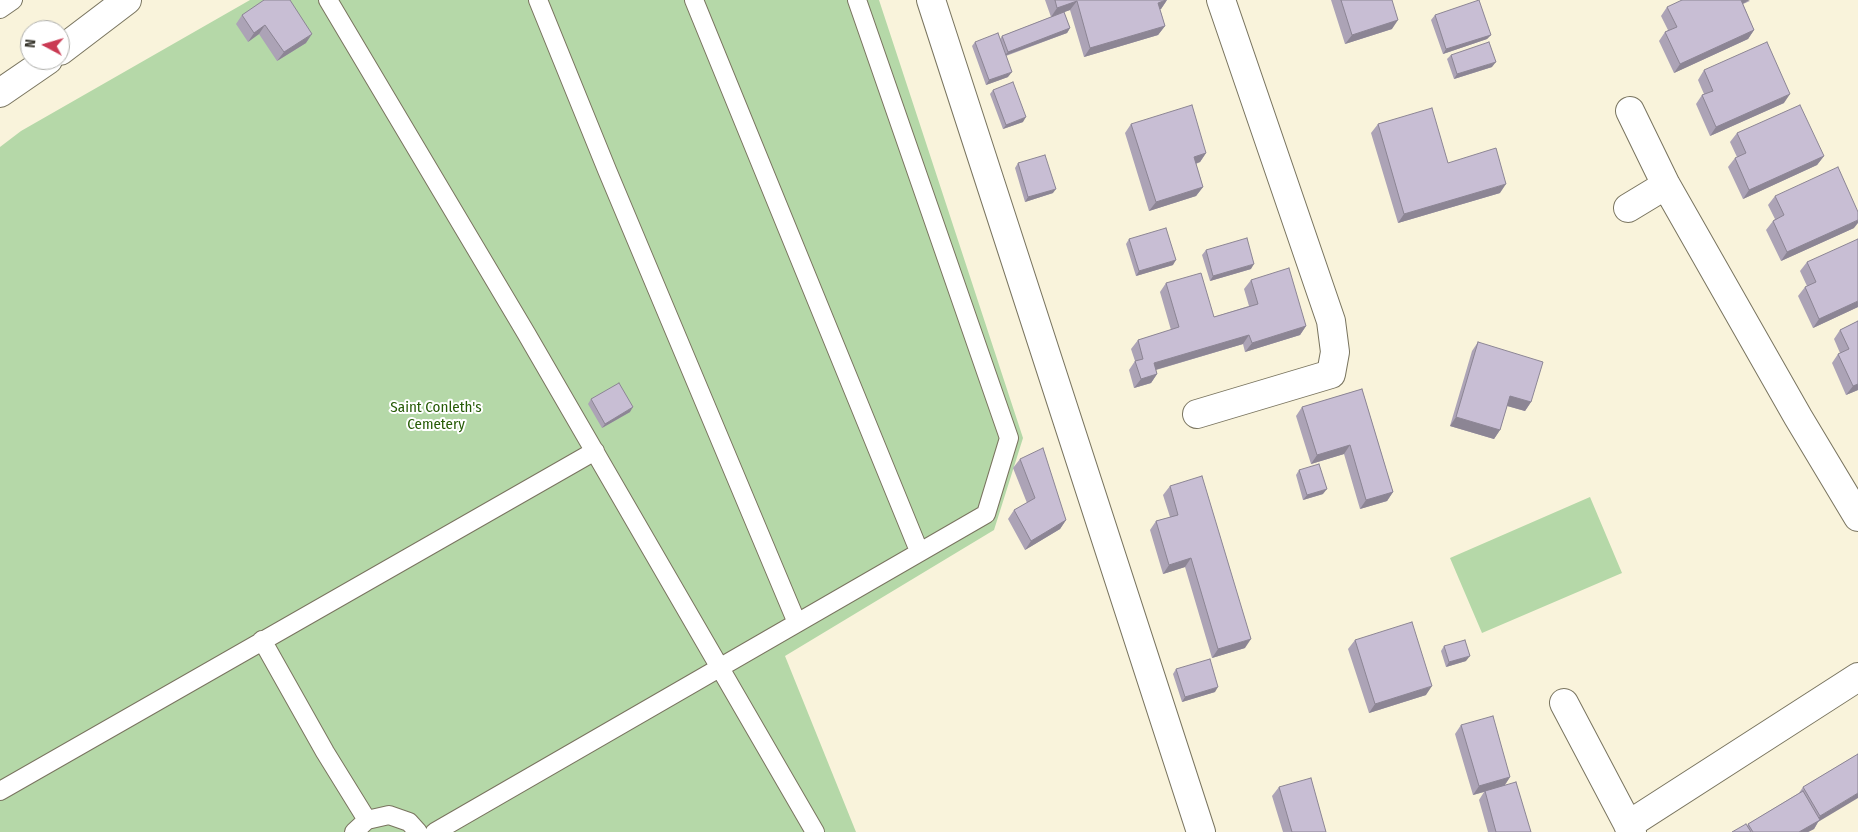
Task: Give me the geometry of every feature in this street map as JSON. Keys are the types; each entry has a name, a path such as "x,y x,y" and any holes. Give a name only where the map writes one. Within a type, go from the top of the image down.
{"street":[{"path":"70,43 127,0"},
{"path":"931,0 1201,832"},
{"path":"1198,414 1330,374 1335,352 1331,321 1221,0"},
{"path":"0,93 33,70"},
{"path":"1630,111 1666,185 1798,417 1858,516"},
{"path":"1628,208 1666,185"},
{"path":"1564,703 1630,829 1858,677"}],"lane":[{"path":"0,9 13,0"},
{"path":"328,0 594,451 815,832"},
{"path":"538,0 797,624"},
{"path":"694,0 920,551"},
{"path":"435,832 986,514 1009,438 857,0"},
{"path":"0,791 594,451"},
{"path":"262,640 325,752 367,820"},
{"path":"354,832 367,820 388,815 409,822 418,832"}],"green space":[{"name":"Saint Conleth's Cemetery","path":"250,0 879,0 1023,438 994,530 785,656 856,832 0,832 0,147 21,131"},
{"path":"1590,497 1622,573 1482,633 1450,558"}],"building":[{"path":"264,0 290,0 312,34 284,52 265,25 254,33 242,15"},
{"path":"1055,0 1166,0 1158,3 1165,26 1090,48 1077,1 1057,8"},
{"path":"1341,0 1392,0 1398,20 1352,35"},
{"path":"1479,0 1491,35 1446,49 1435,15"},
{"path":"1682,0 1741,0 1754,30 1680,64 1665,32 1677,27 1667,7"},
{"path":"1064,12 1070,28 1008,52 1002,36"},
{"path":"998,33 1012,72 989,80 975,42"},
{"path":"1489,42 1496,62 1457,74 1451,55"},
{"path":"1767,42 1790,94 1716,127 1702,95 1713,91 1704,70"},
{"path":"1013,82 1026,117 1006,125 993,90"},
{"path":"1192,105 1206,153 1194,157 1203,187 1156,202 1131,124"},
{"path":"1800,105 1824,156 1749,190 1735,158 1746,153 1737,133"},
{"path":"1432,108 1448,163 1496,148 1506,184 1404,214 1378,124"},
{"path":"1045,155 1056,189 1028,197 1018,163"},
{"path":"1838,167 1858,212 1858,220 1787,252 1773,221 1784,215 1775,196"},
{"path":"1166,228 1176,260 1139,271 1129,239"},
{"path":"1247,238 1254,264 1213,276 1206,250"},
{"path":"1858,239 1858,301 1819,319 1805,287 1816,282 1807,262"},
{"path":"1289,268 1306,326 1252,343 1249,335 1154,363 1157,374 1141,379 1135,361 1143,359 1138,340 1179,327 1166,283 1201,273 1214,317 1258,304 1251,280"},
{"path":"1858,321 1858,384 1853,386 1838,354 1849,349 1840,330"},
{"path":"1478,342 1543,362 1531,402 1510,396 1500,430 1456,417"},
{"path":"619,383 633,407 605,424 591,399"},
{"path":"1362,389 1393,492 1366,500 1350,445 1317,455 1302,407"},
{"path":"1043,448 1066,520 1031,541 1014,510 1035,498 1020,459"},
{"path":"1319,464 1327,489 1307,495 1299,470"},
{"path":"1202,476 1251,639 1218,649 1191,558 1169,565 1156,521 1178,515 1170,486"},
{"path":"1412,622 1432,686 1375,704 1355,640"},
{"path":"1465,640 1470,656 1449,662 1444,646"},
{"path":"1210,659 1218,687 1185,697 1176,669"},
{"path":"1493,716 1510,777 1479,786 1461,725"},
{"path":"1858,754 1858,793 1820,816 1803,787"},
{"path":"1311,778 1326,832 1292,832 1279,787"},
{"path":"1516,782 1531,832 1496,832 1485,791"},
{"path":"1803,791 1820,820 1799,832 1753,832 1748,824"},
{"path":"1746,824 1751,832 1732,832"}]}
